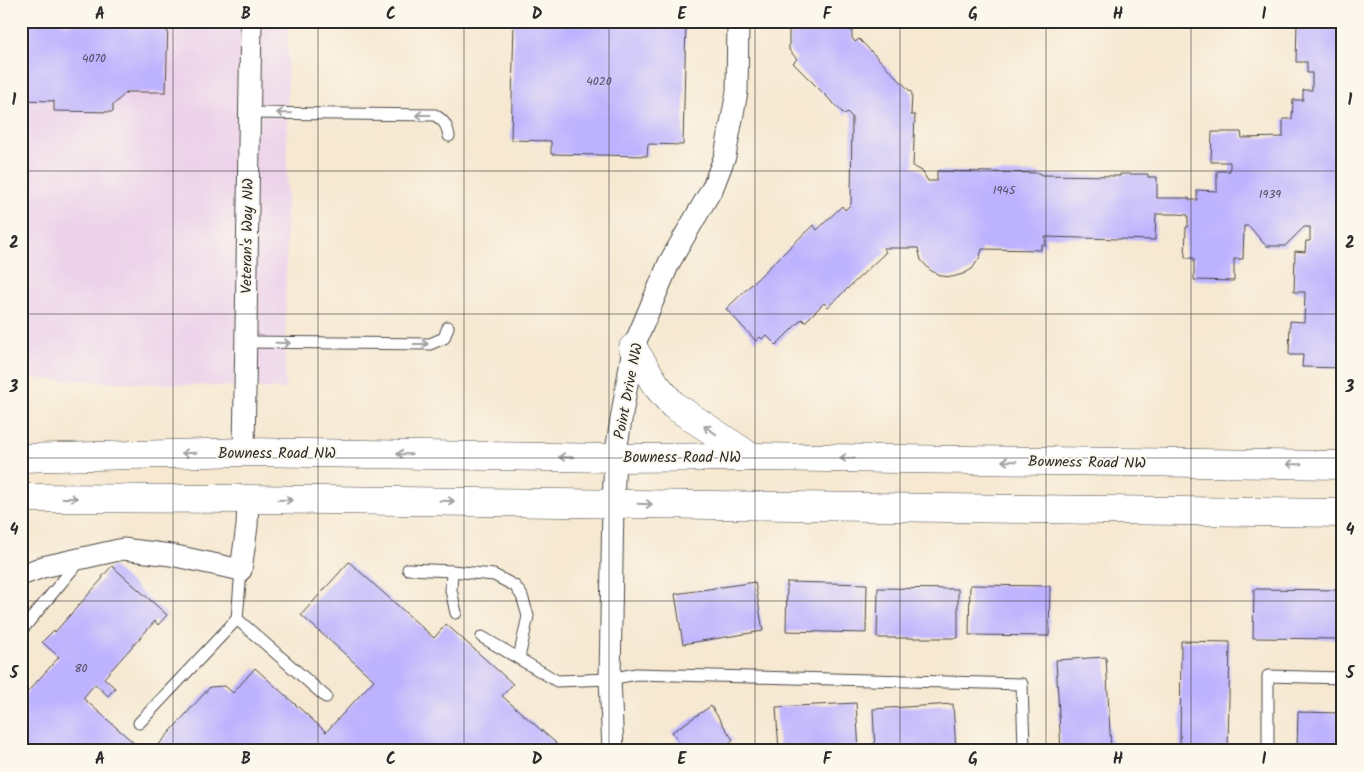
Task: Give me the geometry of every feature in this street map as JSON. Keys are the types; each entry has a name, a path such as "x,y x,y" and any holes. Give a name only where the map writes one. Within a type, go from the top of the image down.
{"main road":[{"path":"633,348 656,385 673,405 750,457"},
{"name":"Bowness Road NW","path":"21,458 244,452 615,458 750,457 1343,465"},
{"path":"21,498 613,503 1343,513"}],"street":[{"name":"Veteran's Way NW","path":"244,452 251,21"},
{"name":"Point Drive NW","path":"613,751 610,679 615,458 633,348 670,263 713,187 725,156 737,92 738,21"},
{"path":"21,575 43,567 123,548 171,555 241,570 248,499"}],"lane":[{"path":"250,113 435,114 444,121 448,128 449,136"},
{"path":"246,342 430,344 444,338 448,327"},
{"path":"21,631 81,559"},
{"path":"408,569 494,574 515,586 522,596 528,616 519,658"},
{"path":"139,723 237,619 241,570"},
{"path":"452,571 451,590 456,613"},
{"path":"237,619 326,697"},
{"path":"482,637 557,680 610,679 636,674 1022,684 1024,748"},
{"path":"1268,751 1268,676 1343,678"}],"shaded area":[{"path":"21,21 288,21 285,389 21,378"}],"building":[{"path":"21,21 63,21 63,24 127,25 127,21 168,21 166,92 127,92 113,105 113,112 54,111 54,101 21,100"},
{"path":"514,21 686,21 683,145 648,144 647,156 551,154 551,141 511,140"},
{"path":"789,21 852,21 852,38 855,42 859,39 912,93 911,115 915,115 913,166 922,171 928,181 937,181 937,171 1040,173 1040,175 1120,176 1120,174 1148,174 1148,177 1157,177 1157,198 1189,198 1189,200 1197,200 1197,190 1217,191 1217,171 1230,171 1230,162 1211,162 1212,132 1241,132 1242,138 1283,137 1283,119 1292,119 1293,100 1303,100 1303,90 1312,90 1312,73 1307,73 1307,62 1296,62 1297,22 1343,21 1343,368 1302,367 1303,355 1289,355 1290,321 1304,322 1305,292 1294,292 1295,251 1305,252 1306,241 1310,241 1310,227 1304,227 1285,246 1266,246 1249,226 1244,226 1243,259 1234,259 1234,281 1194,280 1194,258 1185,258 1188,215 1178,214 1156,214 1155,240 1045,237 1046,245 1041,245 1041,250 982,249 980,257 972,269 952,277 941,276 930,270 921,260 918,248 883,248 886,252 828,307 824,303 805,322 802,319 776,345 766,335 756,341 726,309 813,225 817,230 842,206 845,210 851,204 852,117 847,112 845,115 793,63 797,59 789,50"},
{"path":"349,562 434,638 446,624 513,684 502,696 556,743 549,751 153,751 210,687 225,686 233,693 255,668 326,732 374,680 301,615"},
{"path":"112,566 167,615 158,625 155,621 104,678 115,688 108,696 95,684 83,698 143,751 21,751 21,699 59,657 42,642 54,630 55,632"},
{"path":"755,582 763,631 683,644 675,594"},
{"path":"787,582 867,584 866,633 786,631"},
{"path":"970,585 1050,586 1049,636 969,635"},
{"path":"878,588 958,589 958,638 877,638"},
{"path":"1254,589 1343,590 1343,639 1253,638"},
{"path":"1181,641 1230,642 1228,751 1180,751"},
{"path":"1106,657 1111,751 1061,751 1056,660"},
{"path":"856,703 859,751 779,751 776,707"},
{"path":"953,704 956,751 875,751 873,709"},
{"path":"711,706 733,740 722,747 724,751 685,751 672,732"},
{"path":"1298,712 1343,713 1343,751 1297,751"}]}
